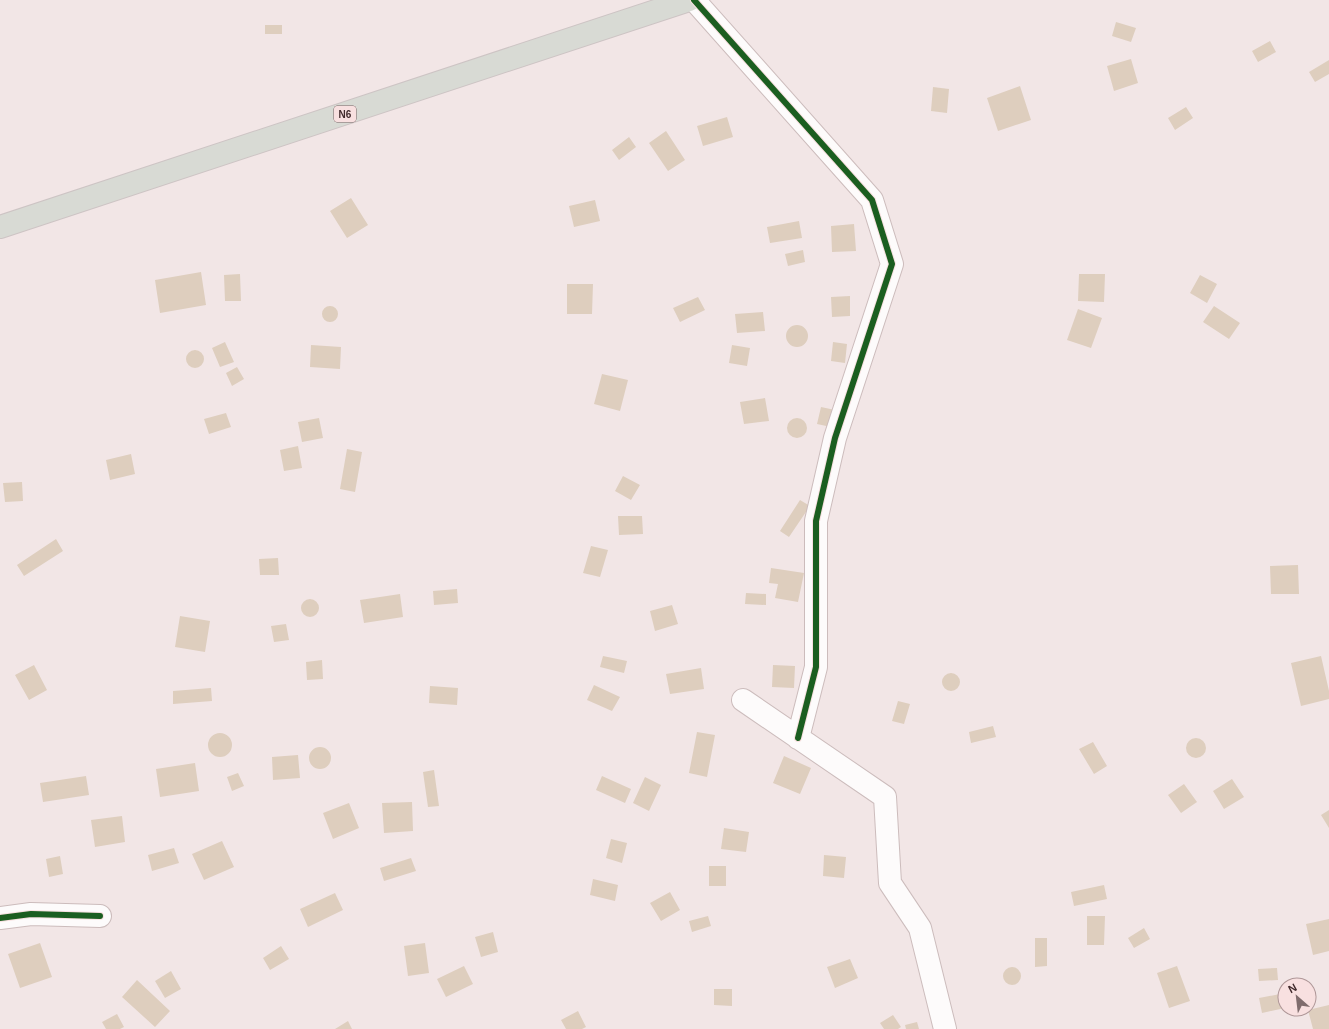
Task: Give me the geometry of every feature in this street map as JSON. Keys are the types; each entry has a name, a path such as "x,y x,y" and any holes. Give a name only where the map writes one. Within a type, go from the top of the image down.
{"highway":[{"name":"N6","path":"0,227 689,0"}],"street":[{"path":"694,0 872,200 892,264 835,438 816,521 816,667 798,738"},
{"path":"743,700 885,797 890,883 920,928 945,1029"},
{"path":"0,918 31,914 100,916"}],"building":[{"path":"1116,22 1136,28 1131,42 1112,36"},
{"path":"265,25 282,25 282,34 265,34"},
{"path":"1270,41 1276,52 1258,62 1252,51"},
{"path":"1131,59 1138,83 1114,91 1107,66"},
{"path":"1329,60 1329,74 1315,82 1309,72"},
{"path":"1020,86 1031,120 998,131 987,98"},
{"path":"933,87 949,89 947,113 931,111"},
{"path":"1186,107 1193,118 1175,130 1168,118"},
{"path":"727,117 733,137 703,146 697,126"},
{"path":"666,131 685,160 668,171 649,143"},
{"path":"629,137 636,147 619,160 612,150"},
{"path":"351,198 368,225 347,238 330,211"},
{"path":"595,200 600,221 574,227 569,206"},
{"path":"799,221 802,238 770,243 767,227"},
{"path":"854,224 856,251 832,252 831,226"},
{"path":"803,250 805,262 788,266 785,254"},
{"path":"201,272 206,305 160,313 155,280"},
{"path":"240,274 241,301 225,301 224,275"},
{"path":"1079,274 1105,274 1104,302 1078,301"},
{"path":"1200,275 1217,284 1207,303 1190,293"},
{"path":"567,284 593,284 592,314 567,314"},
{"path":"850,296 850,316 832,317 831,297"},
{"path":"698,297 705,310 680,322 673,308"},
{"path":"327,306 333,306 338,311 336,320 333,322 327,322 322,317 322,311"},
{"path":"1214,306 1240,323 1229,339 1203,322"},
{"path":"1078,309 1102,318 1091,348 1067,340"},
{"path":"763,312 765,331 737,333 735,314"},
{"path":"797,325 805,328 808,336 805,344 797,347 789,344 786,336 789,328"},
{"path":"225,342 234,362 220,367 212,348"},
{"path":"833,342 847,344 845,363 831,361"},
{"path":"311,345 341,347 340,369 310,367"},
{"path":"732,345 750,348 747,366 729,363"},
{"path":"191,350 199,350 204,355 202,366 199,368 191,368 186,363 186,355"},
{"path":"237,367 244,379 232,386 226,373"},
{"path":"602,374 628,380 620,411 594,404"},
{"path":"765,398 769,421 744,424 740,402"},
{"path":"821,407 835,410 831,427 817,424"},
{"path":"226,413 231,427 209,434 204,419"},
{"path":"319,418 323,438 302,442 298,422"},
{"path":"797,418 804,421 807,428 804,435 797,438 790,435 787,428 790,421"},
{"path":"298,446 302,468 284,471 280,450"},
{"path":"347,449 362,452 355,492 340,489"},
{"path":"131,454 135,474 110,480 106,460"},
{"path":"623,476 640,485 631,500 615,491"},
{"path":"22,482 23,501 5,502 3,483"},
{"path":"800,500 810,506 789,537 780,531"},
{"path":"618,516 642,516 643,534 619,535"},
{"path":"56,539 63,551 24,576 17,565"},
{"path":"591,546 608,550 600,577 583,573"},
{"path":"278,558 279,575 260,575 259,559"},
{"path":"1298,565 1299,594 1271,594 1270,566"},
{"path":"771,568 804,573 798,602 775,598 778,584 769,583"},
{"path":"457,589 458,603 434,605 433,591"},
{"path":"746,593 766,594 766,605 745,604"},
{"path":"400,594 403,617 364,623 360,600"},
{"path":"310,599 316,602 319,608 316,614 310,617 304,614 301,608 304,602"},
{"path":"672,605 678,624 655,631 650,611"},
{"path":"180,616 210,621 205,652 175,647"},
{"path":"286,624 289,640 274,642 271,626"},
{"path":"603,656 627,661 624,673 600,667"},
{"path":"1321,656 1329,691 1329,699 1301,706 1291,663"},
{"path":"322,660 323,679 307,680 306,662"},
{"path":"34,665 47,690 29,700 15,675"},
{"path":"773,665 795,666 794,688 772,687"},
{"path":"701,668 704,689 670,694 666,674"},
{"path":"947,673 955,673 960,678 958,689 955,691 947,691 942,686 942,678"},
{"path":"594,685 620,697 612,711 587,700"},
{"path":"430,686 458,688 457,705 429,703"},
{"path":"211,688 212,701 173,704 173,691"},
{"path":"898,701 910,704 904,724 892,721"},
{"path":"993,726 996,737 971,743 969,732"},
{"path":"697,732 715,735 707,777 689,773"},
{"path":"220,733 228,737 232,745 228,753 220,757 212,753 208,745 212,737"},
{"path":"1192,738 1200,738 1206,744 1206,752 1200,758 1192,758 1186,752 1186,744"},
{"path":"1093,742 1107,766 1094,774 1079,749"},
{"path":"320,747 328,750 331,758 328,766 320,769 312,766 309,758 312,750"},
{"path":"298,755 300,778 273,780 272,757"},
{"path":"784,756 811,768 800,794 773,783"},
{"path":"195,763 199,791 160,797 156,769"},
{"path":"434,770 439,806 428,807 423,772"},
{"path":"238,773 244,786 232,791 227,777"},
{"path":"86,776 89,795 43,802 40,783"},
{"path":"602,776 631,789 625,803 596,790"},
{"path":"645,777 661,785 649,811 633,803"},
{"path":"1232,779 1244,797 1224,809 1213,791"},
{"path":"1184,784 1197,802 1181,813 1168,795"},
{"path":"412,802 413,831 384,833 382,803"},
{"path":"349,803 359,828 333,839 323,813"},
{"path":"1329,810 1329,828 1321,815"},
{"path":"122,816 125,842 95,847 91,820"},
{"path":"724,828 749,832 746,852 721,849"},
{"path":"611,839 627,843 622,863 606,858"},
{"path":"222,841 234,867 204,880 192,854"},
{"path":"174,848 179,863 152,871 148,855"},
{"path":"824,855 846,857 844,878 823,876"},
{"path":"60,856 63,874 49,877 46,859"},
{"path":"411,858 416,871 384,881 380,868"},
{"path":"709,866 726,866 726,886 709,886"},
{"path":"593,879 618,885 615,901 590,895"},
{"path":"1104,885 1107,899 1074,906 1071,892"},
{"path":"670,892 680,910 661,921 650,903"},
{"path":"335,893 343,910 308,927 300,909"},
{"path":"708,916 711,926 692,932 689,921"},
{"path":"1087,916 1105,916 1104,945 1087,945"},
{"path":"1329,919 1329,951 1313,955 1306,924"},
{"path":"1144,928 1150,939 1134,948 1128,938"},
{"path":"493,932 498,952 481,957 475,937"},
{"path":"1035,938 1047,938 1047,966 1035,967"},
{"path":"40,943 52,977 20,988 8,954"},
{"path":"425,943 429,973 408,976 404,946"},
{"path":"281,946 289,959 270,970 263,958"},
{"path":"850,959 858,978 835,988 827,967"},
{"path":"464,966 473,984 446,997 437,979"},
{"path":"1177,966 1190,1001 1169,1008 1157,973"},
{"path":"1012,967 1018,970 1021,976 1018,982 1012,985 1006,982 1003,976 1006,970"},
{"path":"1277,968 1277,980 1259,981 1258,969"},
{"path":"171,971 181,989 165,998 155,981"},
{"path":"137,980 170,1011 155,1027 122,997"},
{"path":"714,989 732,989 732,1006 714,1005"},
{"path":"1277,995 1277,1010 1262,1013 1259,998"},
{"path":"1329,1005 1329,1029 1313,1029 1310,1017 1317,1017 1317,1008"},
{"path":"578,1011 586,1027 582,1029 566,1029 561,1020"},
{"path":"117,1014 124,1027 120,1029 106,1029 102,1022"},
{"path":"893,1015 901,1027 898,1029 884,1029 880,1023"},
{"path":"348,1021 352,1029 335,1029"},
{"path":"917,1022 919,1029 906,1029 905,1025"}],"cycle path":[{"path":"694,0 872,200 892,264 835,438 816,521 816,667 798,738"},
{"path":"0,918 31,914 100,916"}]}
